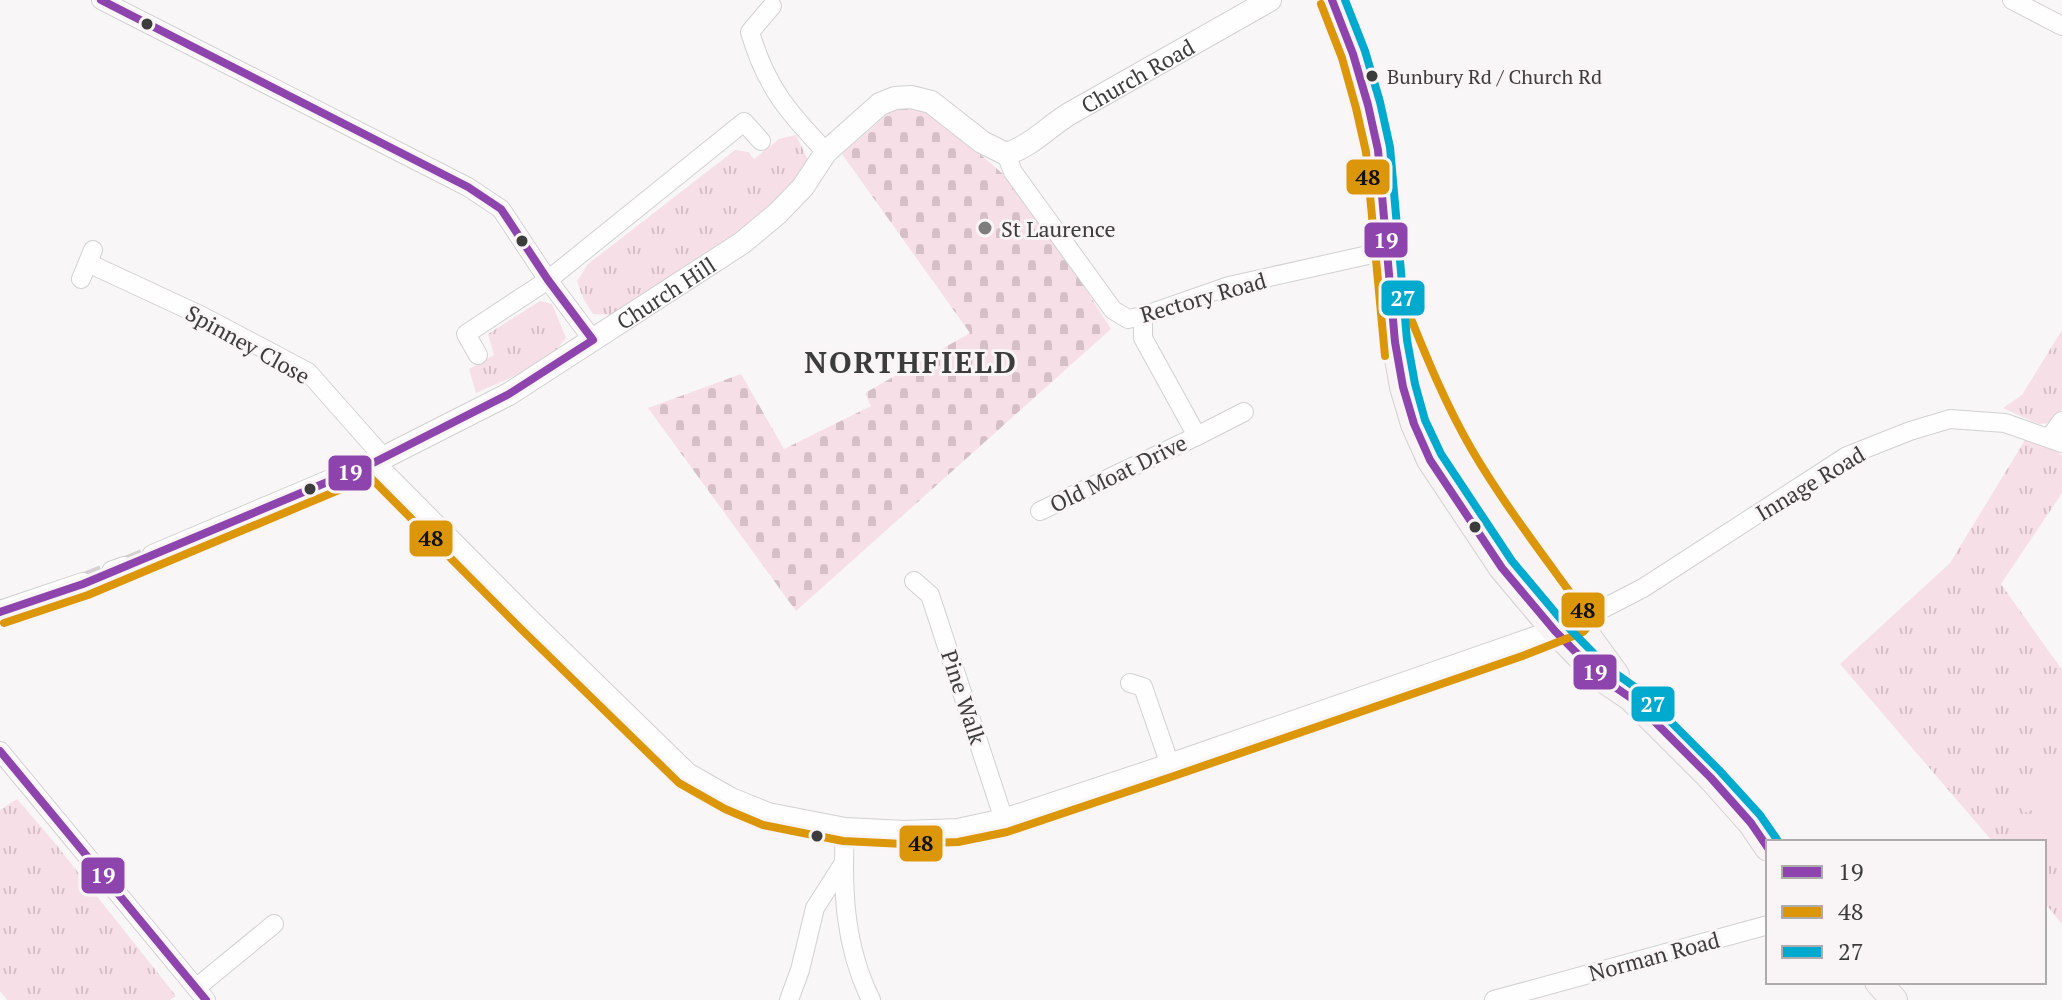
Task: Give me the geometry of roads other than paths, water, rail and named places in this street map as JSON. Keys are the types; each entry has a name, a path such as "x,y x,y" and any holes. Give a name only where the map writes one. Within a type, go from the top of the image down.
{"main road":[{"path":"1332,0 1353,54 1378,150 1395,342 1403,387 1414,424 1430,460 1502,568 1566,627 1600,677 1631,698 1711,778 1766,845"},
{"path":"1880,984 1894,1000"}],"street":[{"path":"101,0 468,187 501,209 593,340"},
{"name":"Church Road","path":"1006,154 1027,144 1064,117 1270,0"},
{"path":"2012,0 2062,26"},
{"path":"772,6 750,32 757,56 770,83 795,119 826,152"},
{"name":"Church Hill","path":"153,556 378,460 509,394 742,243 803,187 826,152 880,104 895,98 911,97 931,102 982,142 1006,154"},
{"path":"478,355 466,334 548,280 744,122 761,141"},
{"name":"Rectory Road","path":"1006,154 1013,172 1113,310 1128,319 1229,286 1386,251"},
{"name":"Spinney Close","path":"88,264 202,316 308,372 378,460"},
{"name":"Old Moat Drive","path":"1143,316 1143,338 1197,436"},
{"name":"Old Moat Drive","path":"1040,511 1244,412"},
{"name":"Innage Road","path":"1566,627 1643,588 1847,456 1885,441 1950,419 2005,423 2056,441"},
{"path":"2056,441 2062,421"},
{"path":"378,460 528,619 687,774 731,799 768,814 845,829 905,832 958,830 1004,820 1566,627"},
{"name":"Pine Walk","path":"914,581 930,595 1004,820"},
{"path":"0,612 83,584"},
{"path":"1142,683 1170,765"},
{"path":"0,751 201,994 274,924"},
{"path":"845,829 843,864 849,938 871,1000"},
{"path":"789,1000 800,970 815,908 843,864"},
{"name":"Norman Road","path":"1494,1000 1766,926"}],"tunnel":[{"path":"124,568 153,556"},
{"path":"83,584 113,572"}],"place":[{"name":"Bunbury Rd / Church Rd","path":"1372,76"},
{"name":"St Laurence","path":"985,228"}],"district":[{"name":"NORTHFIELD","path":"911,362"}]}
